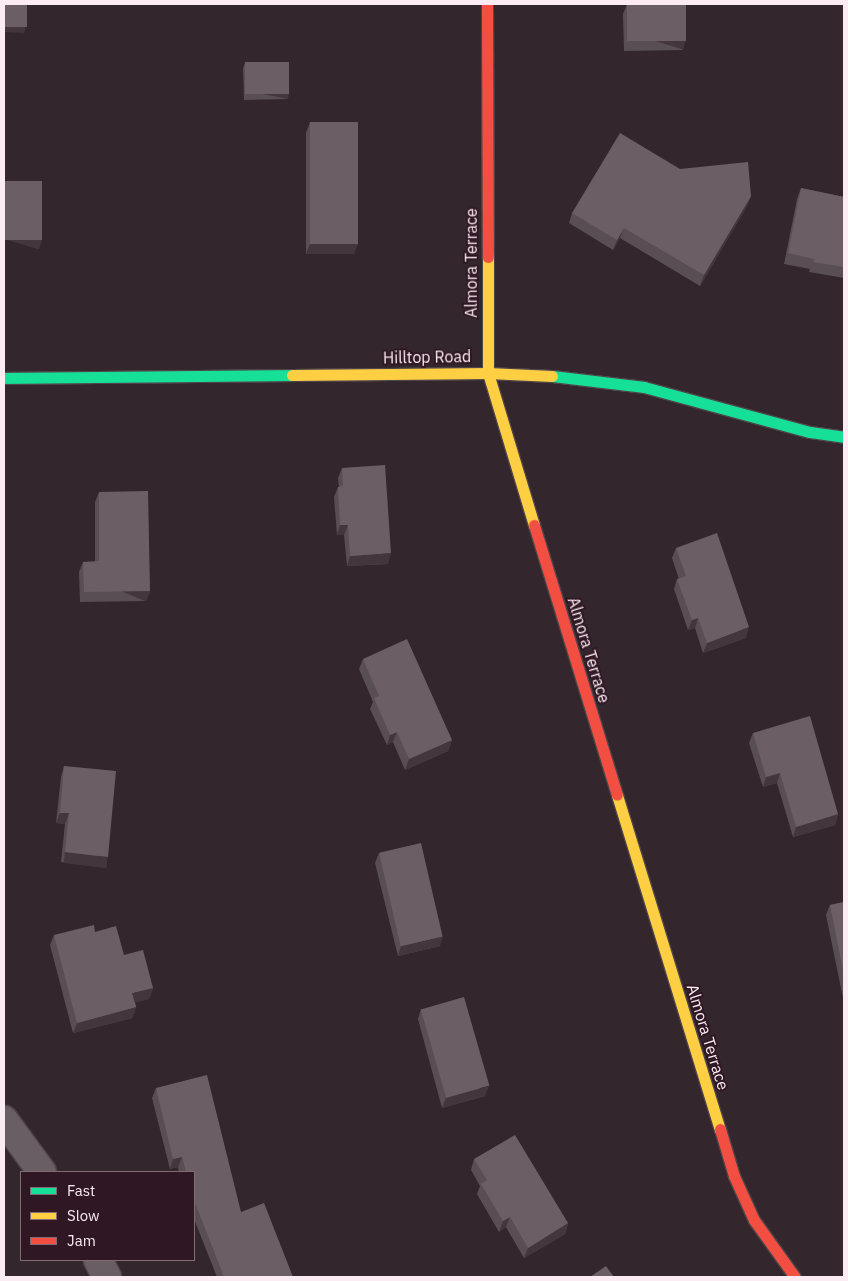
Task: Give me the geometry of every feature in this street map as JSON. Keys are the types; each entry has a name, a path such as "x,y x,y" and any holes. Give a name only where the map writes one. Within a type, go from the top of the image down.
{"street":[{"name":"Almora Terrace","path":"487,4 488,373 734,1176 754,1220 795,1277"},
{"name":"Hilltop Road","path":"4,378 488,373 616,382 810,432 844,437"},
{"path":"4,1120 41,1171"},
{"path":"99,1261 107,1277"}],"building":[{"path":"4,4 27,4 27,27 4,27"},
{"path":"627,4 686,4 686,41 627,41"},
{"path":"245,62 289,62 289,94 245,94"},
{"path":"310,122 358,122 358,244 310,244"},
{"path":"620,133 680,169 748,162 751,196 704,275 624,228 617,240 572,213"},
{"path":"4,181 42,181 42,240 4,240"},
{"path":"801,188 844,197 844,267 813,262 814,259 788,253"},
{"path":"385,465 391,553 350,556 348,525 340,525 338,487 343,486 342,468"},
{"path":"148,491 150,591 84,592 83,562 99,561 99,492"},
{"path":"717,533 749,627 707,643 698,618 692,620 677,579 686,576 676,548"},
{"path":"407,639 452,740 409,759 397,732 390,735 374,698 379,696 363,659"},
{"path":"810,716 838,814 796,827 780,773 766,777 753,733"},
{"path":"64,766 116,771 108,857 65,852 69,813 60,813"},
{"path":"421,843 443,937 401,946 379,853"},
{"path":"844,902 844,975 830,905"},
{"path":"94,925 95,932 116,926 124,955 143,950 153,988 132,993 136,1007 77,1023 54,935"},
{"path":"464,997 489,1085 446,1098 421,1009"},
{"path":"207,1075 241,1212 264,1203 293,1277 224,1277 195,1203 195,1171 186,1171 182,1157 173,1159 156,1088"},
{"path":"515,1135 568,1223 528,1248 510,1217 503,1221 481,1184 487,1180 474,1159"},
{"path":"606,1266 614,1277 590,1277"}],"traffic: fast":[{"path":"4,378 292,375"},
{"path":"552,376 644,387 810,432 844,437"}],"traffic: slow":[{"path":"488,257 488,373 534,525"},
{"path":"292,375 488,373 552,376"},
{"path":"617,795 720,1129"}],"traffic: jam":[{"path":"487,4 488,257"},
{"path":"534,525 617,795"},
{"path":"720,1129 734,1176 754,1220 795,1277"}]}
